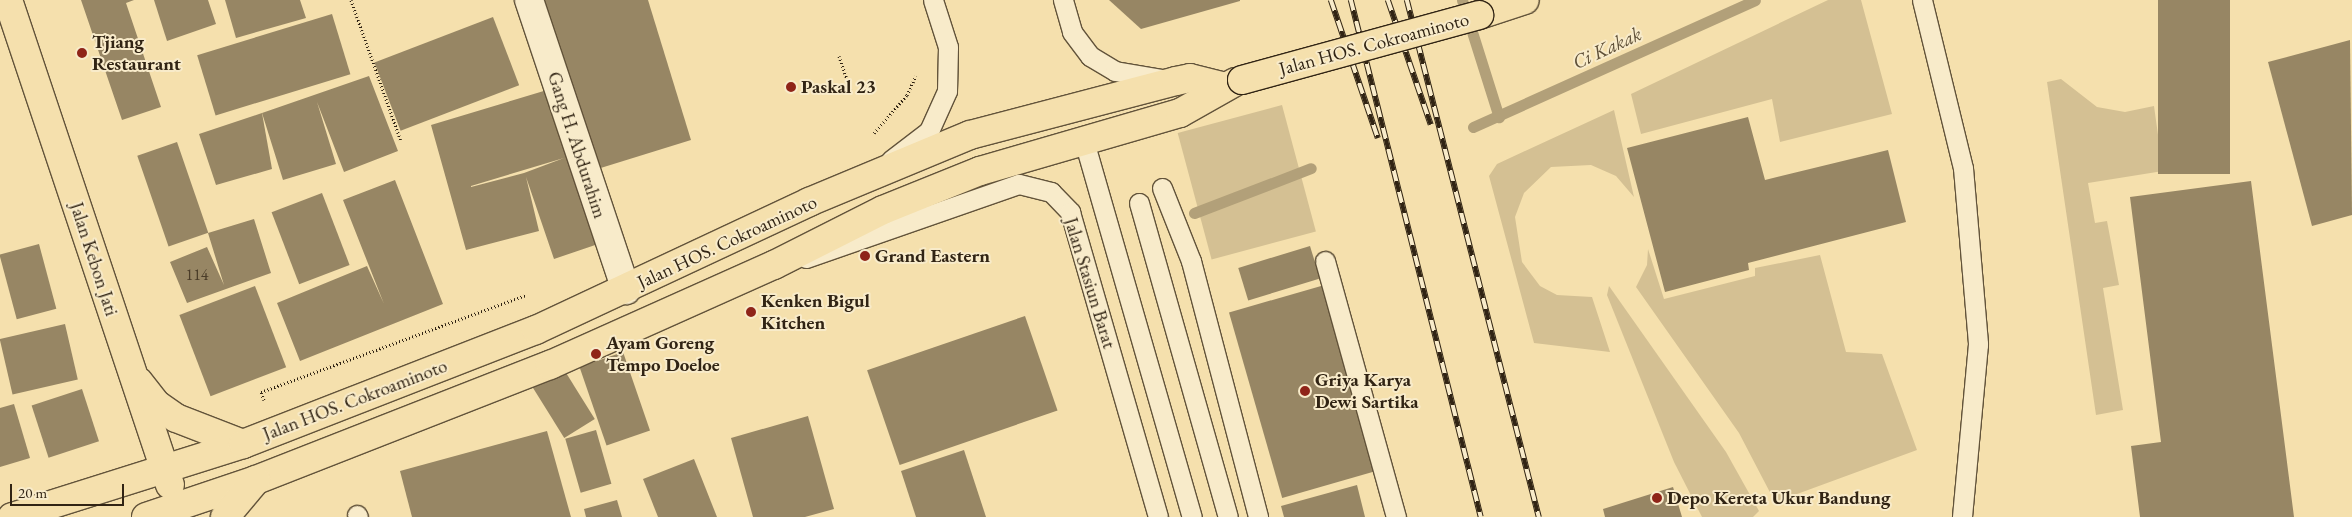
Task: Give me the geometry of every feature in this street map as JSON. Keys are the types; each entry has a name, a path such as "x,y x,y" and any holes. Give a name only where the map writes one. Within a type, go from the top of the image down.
{"main road":[{"name":"Jalan Kebon Jati","path":"8,0 164,469 181,511"},
{"name":"Jalan HOS. Cokroaminoto","path":"146,517 181,511 550,365 774,265 884,210 971,174 1199,106 1232,83 1479,15 1525,0"},
{"name":"Jalan HOS. Cokroaminoto","path":"12,517 243,444 536,330 874,174 970,135 1190,78 1232,83"},
{"path":"756,228 774,265"},
{"name":"Jalan HOS. Cokroaminoto","path":"132,373 156,404 176,418 243,444"},
{"name":"Jalan HOS. Cokroaminoto","path":"225,517 256,480"}],"street":[{"name":"Gang H. Abdurahim","path":"528,0 626,290"}],"lane":[{"path":"874,174 929,131 948,91 948,46 933,0"},
{"path":"1063,0 1072,32 1102,65 1134,77 1176,81"},
{"path":"1922,0 1962,168 1978,344 1962,517"},
{"name":"Jalan Stasiun Barat","path":"1084,141 1192,517"},
{"name":"Jalan Stasiun Barat","path":"774,265 832,252 1019,184 1051,192 1070,212 1158,517"},
{"path":"1162,188 1191,261 1258,517"},
{"path":"1139,203 1228,517"},
{"path":"1325,261 1396,517"}],"path":[{"path":"351,0 401,141"},
{"path":"839,56 851,91"}],"shaded area":[{"path":"1828,0 1861,0 1892,114 1780,142 1772,99 1641,134 1631,94"},
{"path":"2061,79 2097,107 2125,112 2154,106 2163,171 2088,183 2095,223 2107,221 2119,285 2103,288 2123,410 2096,415 2047,82"},
{"path":"1282,105 1316,232 1212,259 1178,133"},
{"path":"1614,110 1634,197 1616,176 1591,165 1551,167 1524,193 1515,217 1522,262 1540,286 1557,295 1592,297 1610,352 1534,343 1489,176 1497,164"},
{"path":"1648,249 1664,299 1755,276 1755,268 1820,255 1846,352 1882,354 1917,450 1775,502 1739,433 1636,287 1647,265"},
{"path":"1609,286 1726,452 1759,511 1753,517 1702,517 1674,462 1607,295"}],"building":[{"path":"81,0 134,0 126,3 161,107 122,120"},
{"path":"154,0 208,0 216,24 167,41"},
{"path":"225,0 300,0 306,18 236,38"},
{"path":"538,0 648,0 691,140 591,171"},
{"path":"1109,0 1240,0 1240,1 1141,29"},
{"path":"2158,0 2230,0 2230,174 2158,174"},
{"path":"332,14 350,74 216,115 197,55"},
{"path":"493,17 519,85 401,131 374,63"},
{"path":"2350,40 2352,215 2312,226 2268,62"},
{"path":"369,76 398,151 344,172 317,102 336,164 283,180 262,113"},
{"path":"557,87 607,241 554,259 526,177 539,231 466,250 431,125","holes":["564,158 524,173 471,187"]},
{"path":"262,113 272,169 216,185 199,134"},
{"path":"1748,117 1765,180 1888,150 1906,222 1748,263 1749,270 1665,292 1627,148"},
{"path":"177,142 208,233 169,246 137,156"},
{"path":"395,180 443,304 300,361 277,303 367,266 384,304 343,200"},
{"path":"2251,181 2294,517 2140,517 2131,446 2161,442 2130,197"},
{"path":"322,193 350,265 299,284 272,212"},
{"path":"254,219 271,273 187,303 170,262 207,247 224,285 208,233"},
{"path":"39,244 56,309 17,319 0,254"},
{"path":"1310,246 1320,279 1248,300 1238,268"},
{"name":"Griya Karya Dewi Sartika","path":"1328,284 1381,470 1282,498 1229,312"},
{"path":"255,286 286,367 211,396 179,315"},
{"path":"1025,316 1058,411 900,465 867,370"},
{"path":"65,324 78,380 13,395 0,339"},
{"path":"623,352 650,430 607,445 580,367"},
{"path":"563,368 595,419 564,438 532,387"},
{"path":"82,389 99,441 49,458 32,405"},
{"path":"14,404 30,458 0,467 0,408"},
{"path":"808,416 834,509 805,517 753,517 731,438"},
{"path":"596,430 611,484 581,493 565,439"},
{"path":"547,431 571,517 412,517 400,471"},
{"path":"964,450 986,517 916,517 901,471"},
{"path":"694,459 717,517 658,517 643,479"},
{"path":"1357,485 1365,517 1284,517 1281,506"},
{"name":"Depo Kereta Ukur Bandung","path":"1673,487 1682,517 1605,517 1603,509"},
{"path":"617,500 622,517 586,517 584,509"}],"waterway":[{"path":"1462,0 1499,117"},
{"name":"Ci Kakak","path":"1473,127 1755,0"},
{"name":"Ci Kakak","path":"1194,213 1311,168"}],"railway":[{"path":"1331,0 1378,138"},
{"path":"1351,0 1481,517"},
{"path":"1388,0 1431,125"},
{"path":"1407,0 1539,517"}],"place":[{"name":"Tjiang Restaurant","path":"82,53"},
{"name":"Paskal 23","path":"791,87"},
{"name":"Grand Eastern","path":"865,256"},
{"name":"Kenken Bigul Kitchen","path":"751,312"},
{"name":"Ayam Goreng Tempo Doeloe","path":"596,354"},
{"name":"Griya Karya Dewi Sartika","path":"1305,391"},
{"name":"Depo Kereta Ukur Bandung","path":"1657,498"}]}
